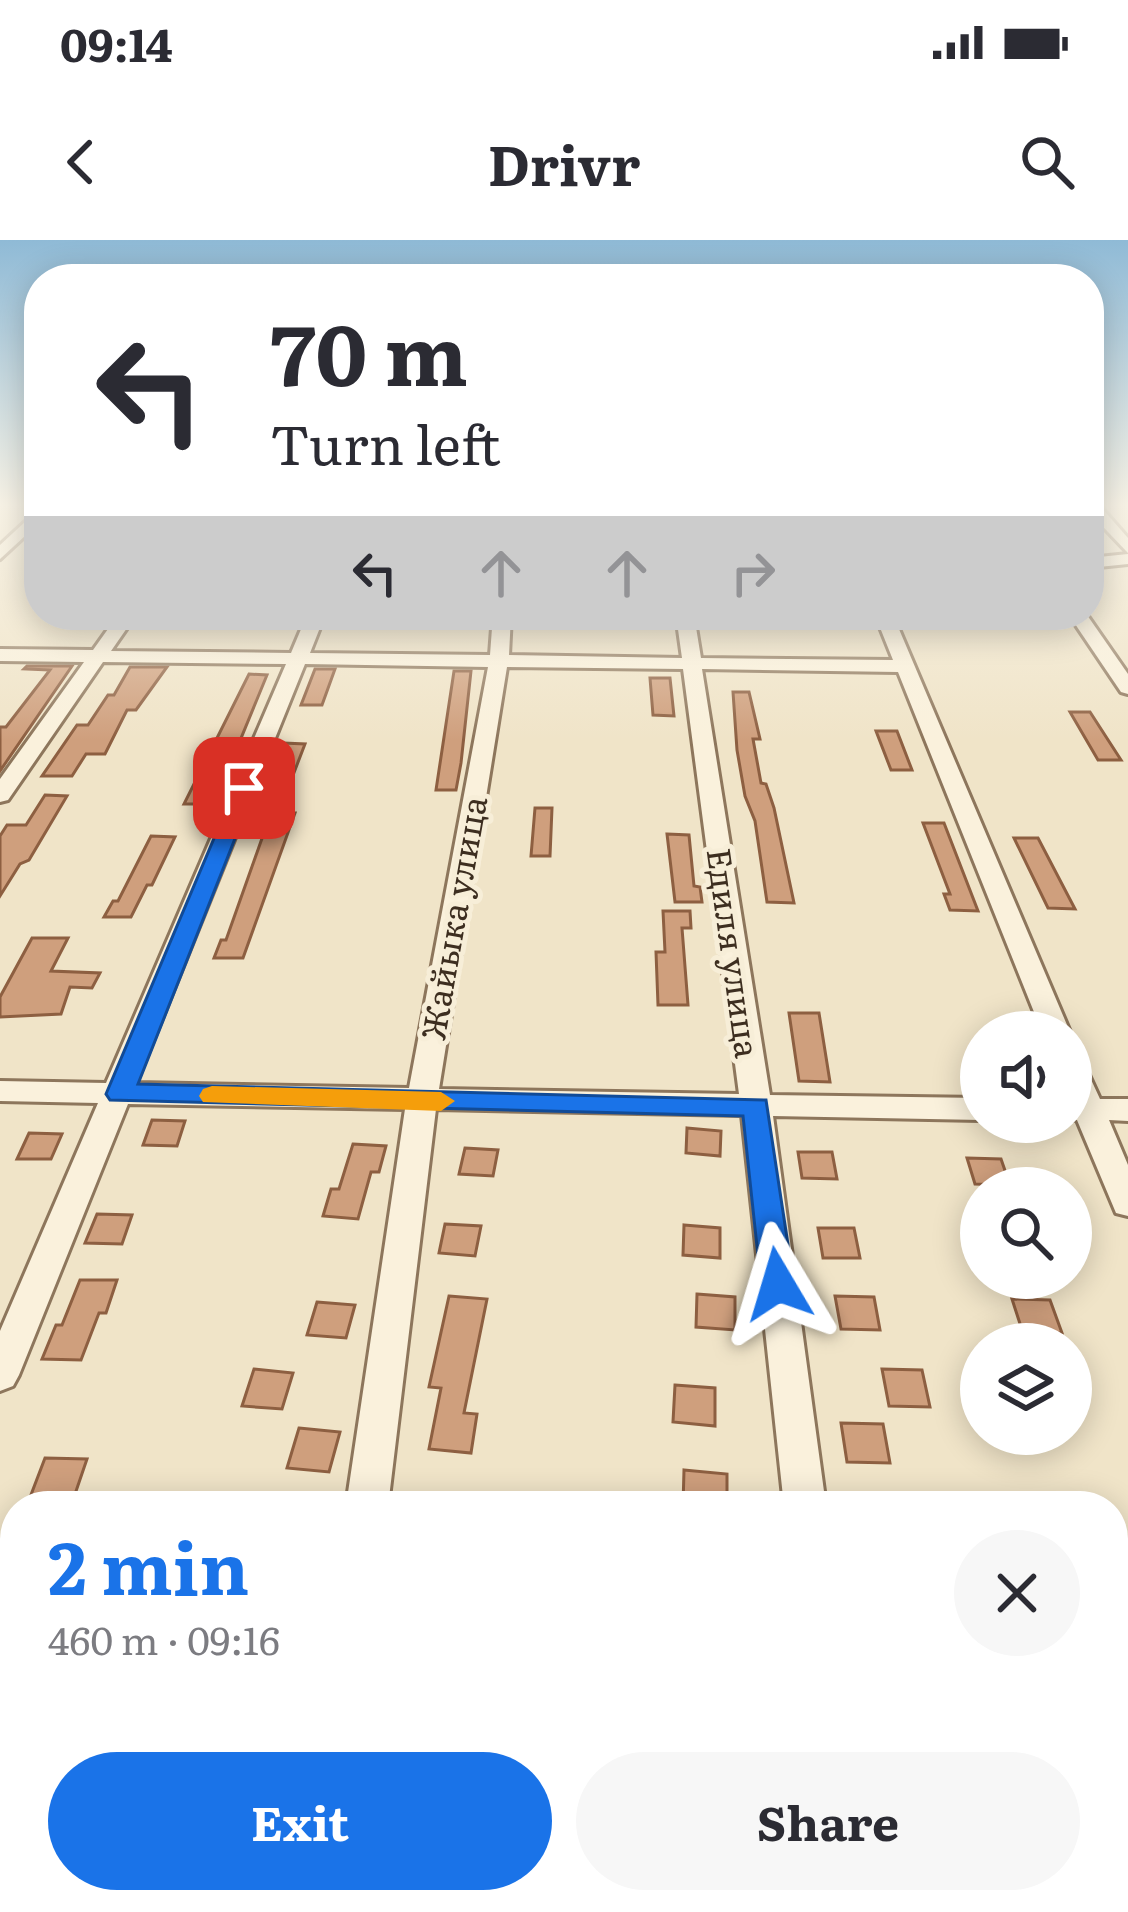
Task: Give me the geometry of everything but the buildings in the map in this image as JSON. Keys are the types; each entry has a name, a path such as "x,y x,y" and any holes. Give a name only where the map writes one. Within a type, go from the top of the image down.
{"street":[{"path":"0,795 116,630"},
{"path":"0,1375 310,630"},
{"name":"Жайыка улица","path":"369,1491 422,1101 501,630"},
{"name":"Едиля улица","path":"687,630 756,1106 803,1491"},
{"path":"890,630 1047,1011"},
{"path":"1088,630 1128,688"},
{"path":"0,655 905,666"},
{"path":"0,1091 960,1108"},
{"path":"1092,1110 1128,1110"},
{"path":"1092,1134 1128,1204"}],"slow traffic":[{"path":"212,1096 441,1101"}],"route":[{"path":"244,788 120,1094 756,1106 778,1284"}]}
